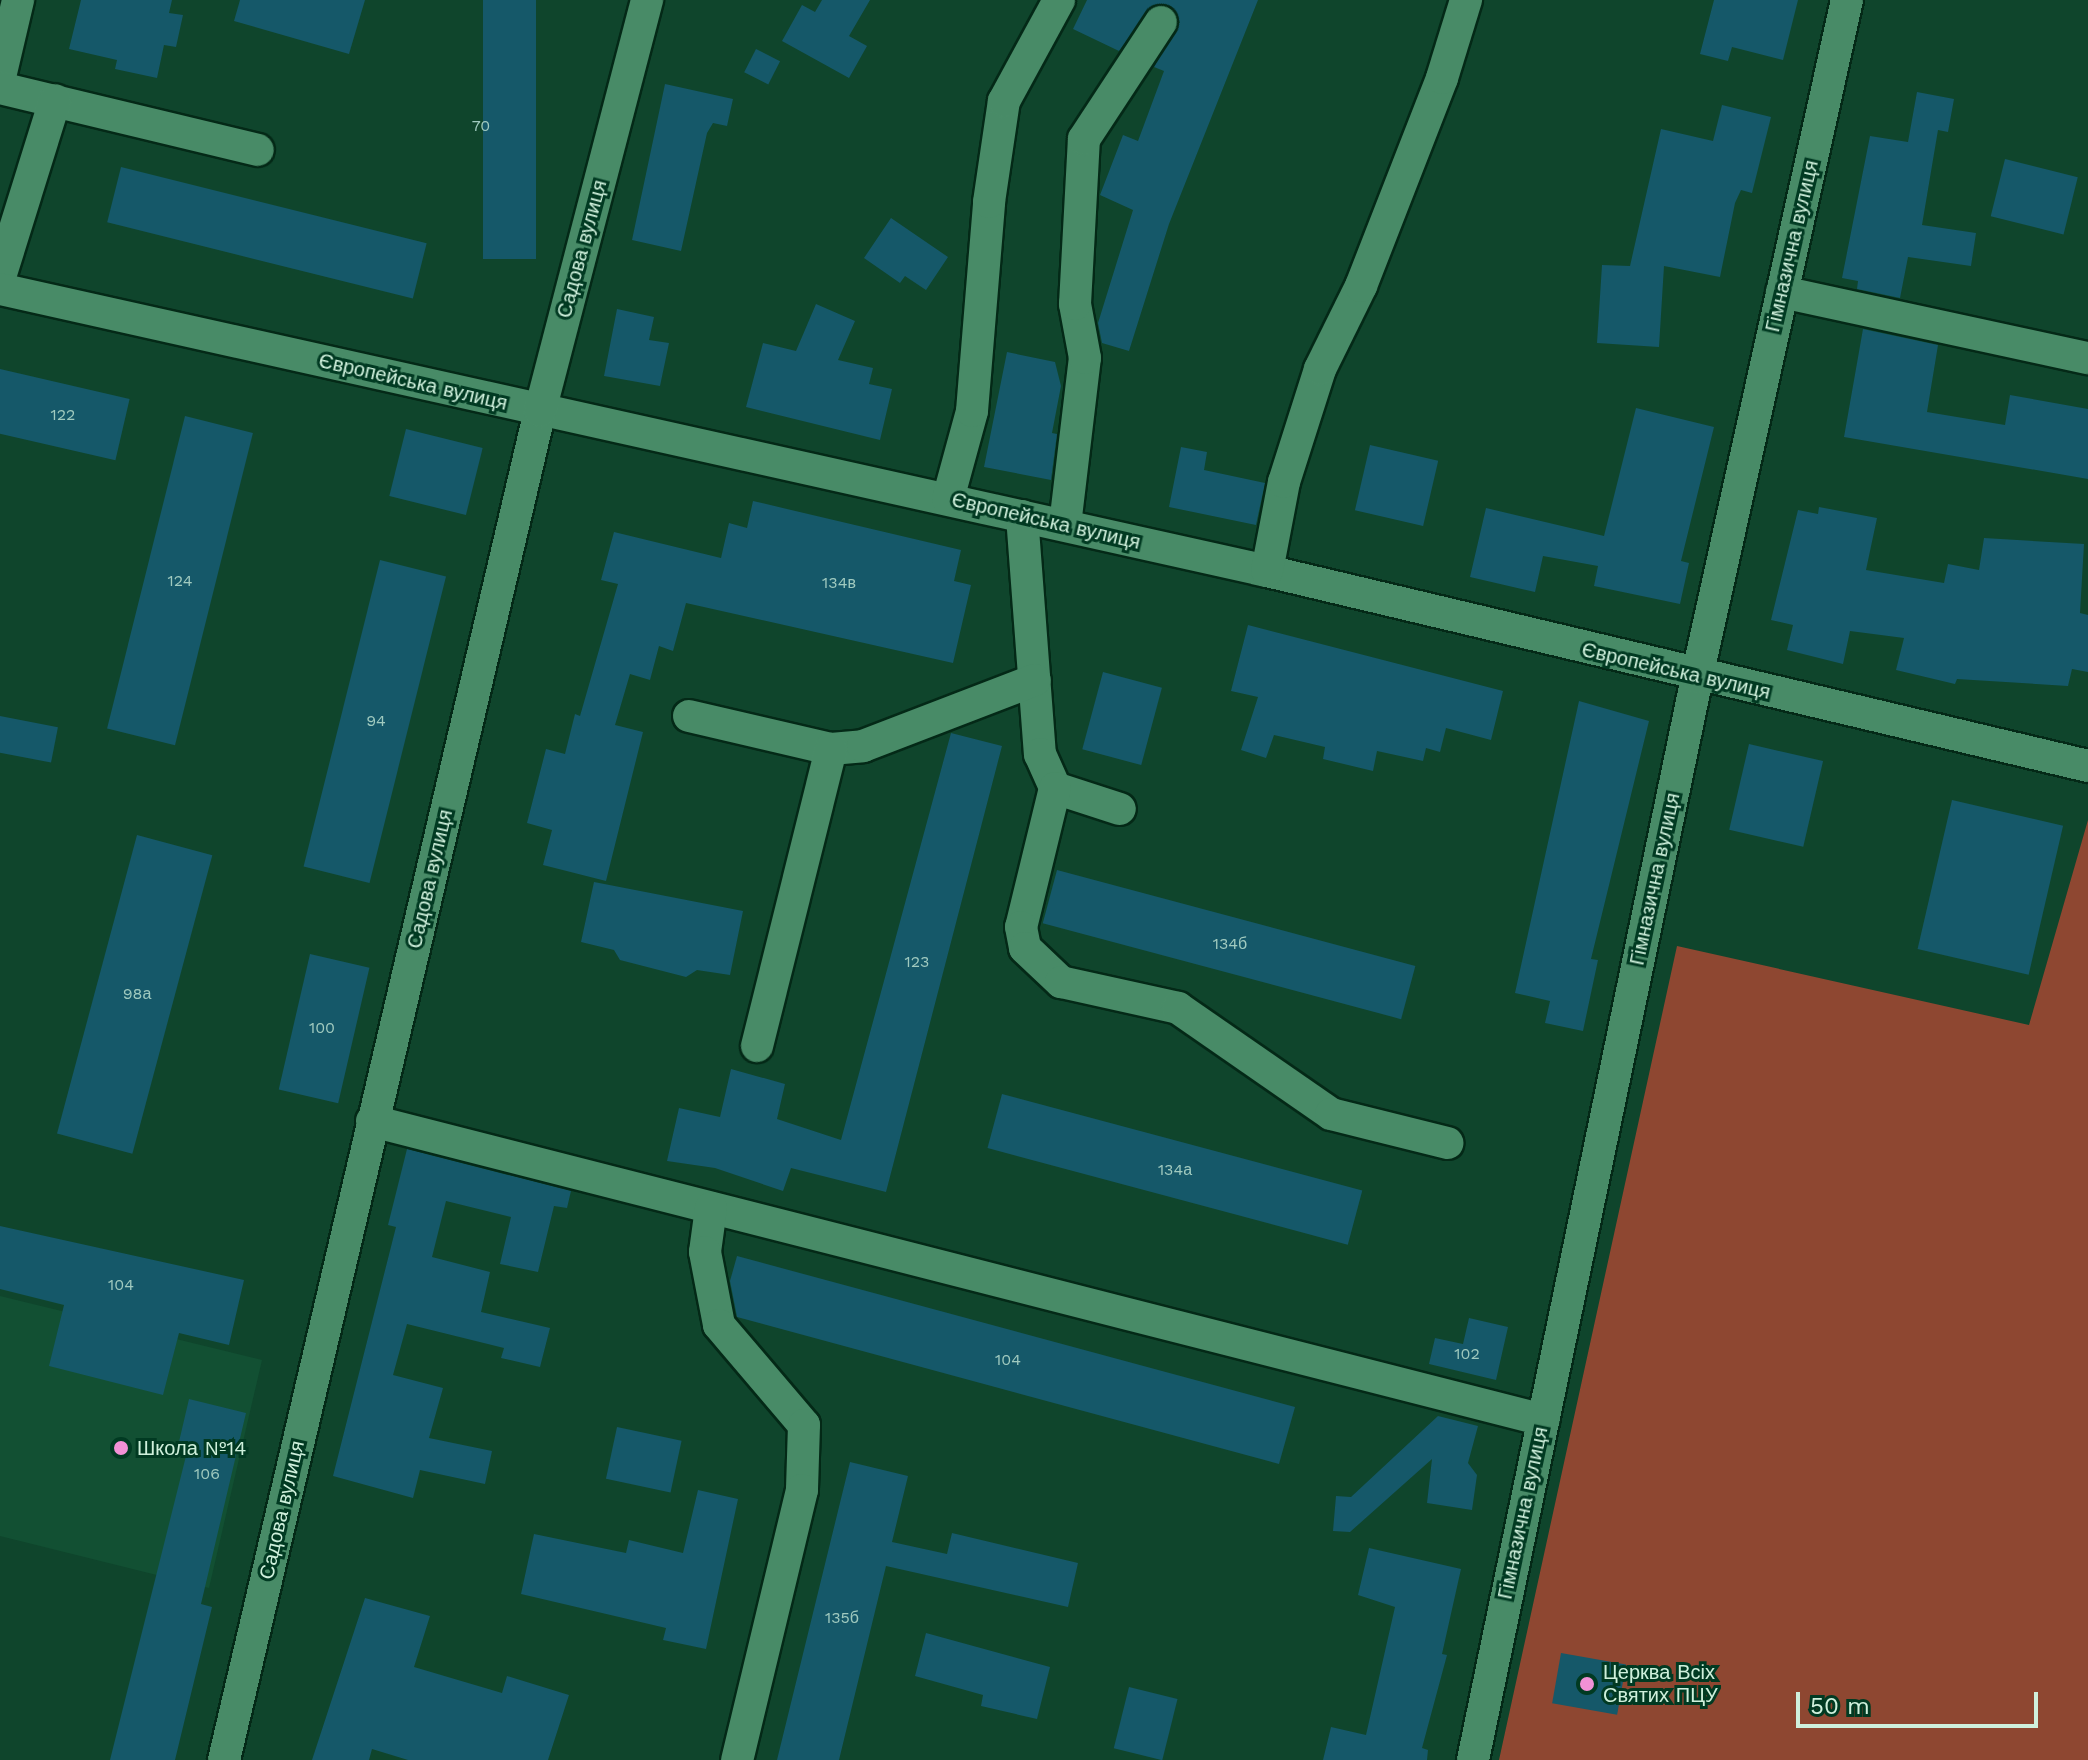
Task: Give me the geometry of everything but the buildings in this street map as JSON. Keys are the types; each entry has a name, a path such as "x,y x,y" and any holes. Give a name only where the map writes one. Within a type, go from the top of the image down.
{"street":[{"path":"0,77 18,0"},
{"name":"Садова вулиця","path":"224,1760 540,411 647,0"},
{"path":"948,499 972,411 989,202 1004,101 1059,0"},
{"path":"1267,571 1284,482 1320,369 1361,286 1442,78 1466,0"},
{"name":"Гімназична вулиця","path":"1473,1760 1697,677 1847,0"},
{"path":"1065,525 1085,358 1075,304 1084,139 1161,22"},
{"path":"0,88 258,150"},
{"path":"0,277 55,100"},
{"name":"Європейська вулиця","path":"0,289 1267,571 1697,677 2088,766"},
{"path":"1782,292 2088,358"},
{"path":"1022,516 1040,754 1055,788 1021,927 1025,948 1061,982 1178,1008 1331,1114 1447,1143"},
{"path":"689,716 831,749 863,746 1035,680"},
{"path":"757,1046 831,749"},
{"path":"1055,788 1120,809"},
{"path":"372,1121 1543,1420"},
{"path":"711,1208 705,1252 719,1325 804,1425 802,1490 737,1760"}],"shaded area":[{"path":"2088,820 2088,1760 1499,1760 1677,946 2029,1025"},
{"name":"Школа №14","path":"0,1296 262,1360 209,1588 0,1536"}],"place":[{"name":"Школа №14","path":"121,1448"},
{"name":"Церква Всіх Святих ПЦУ","path":"1587,1684"}]}
